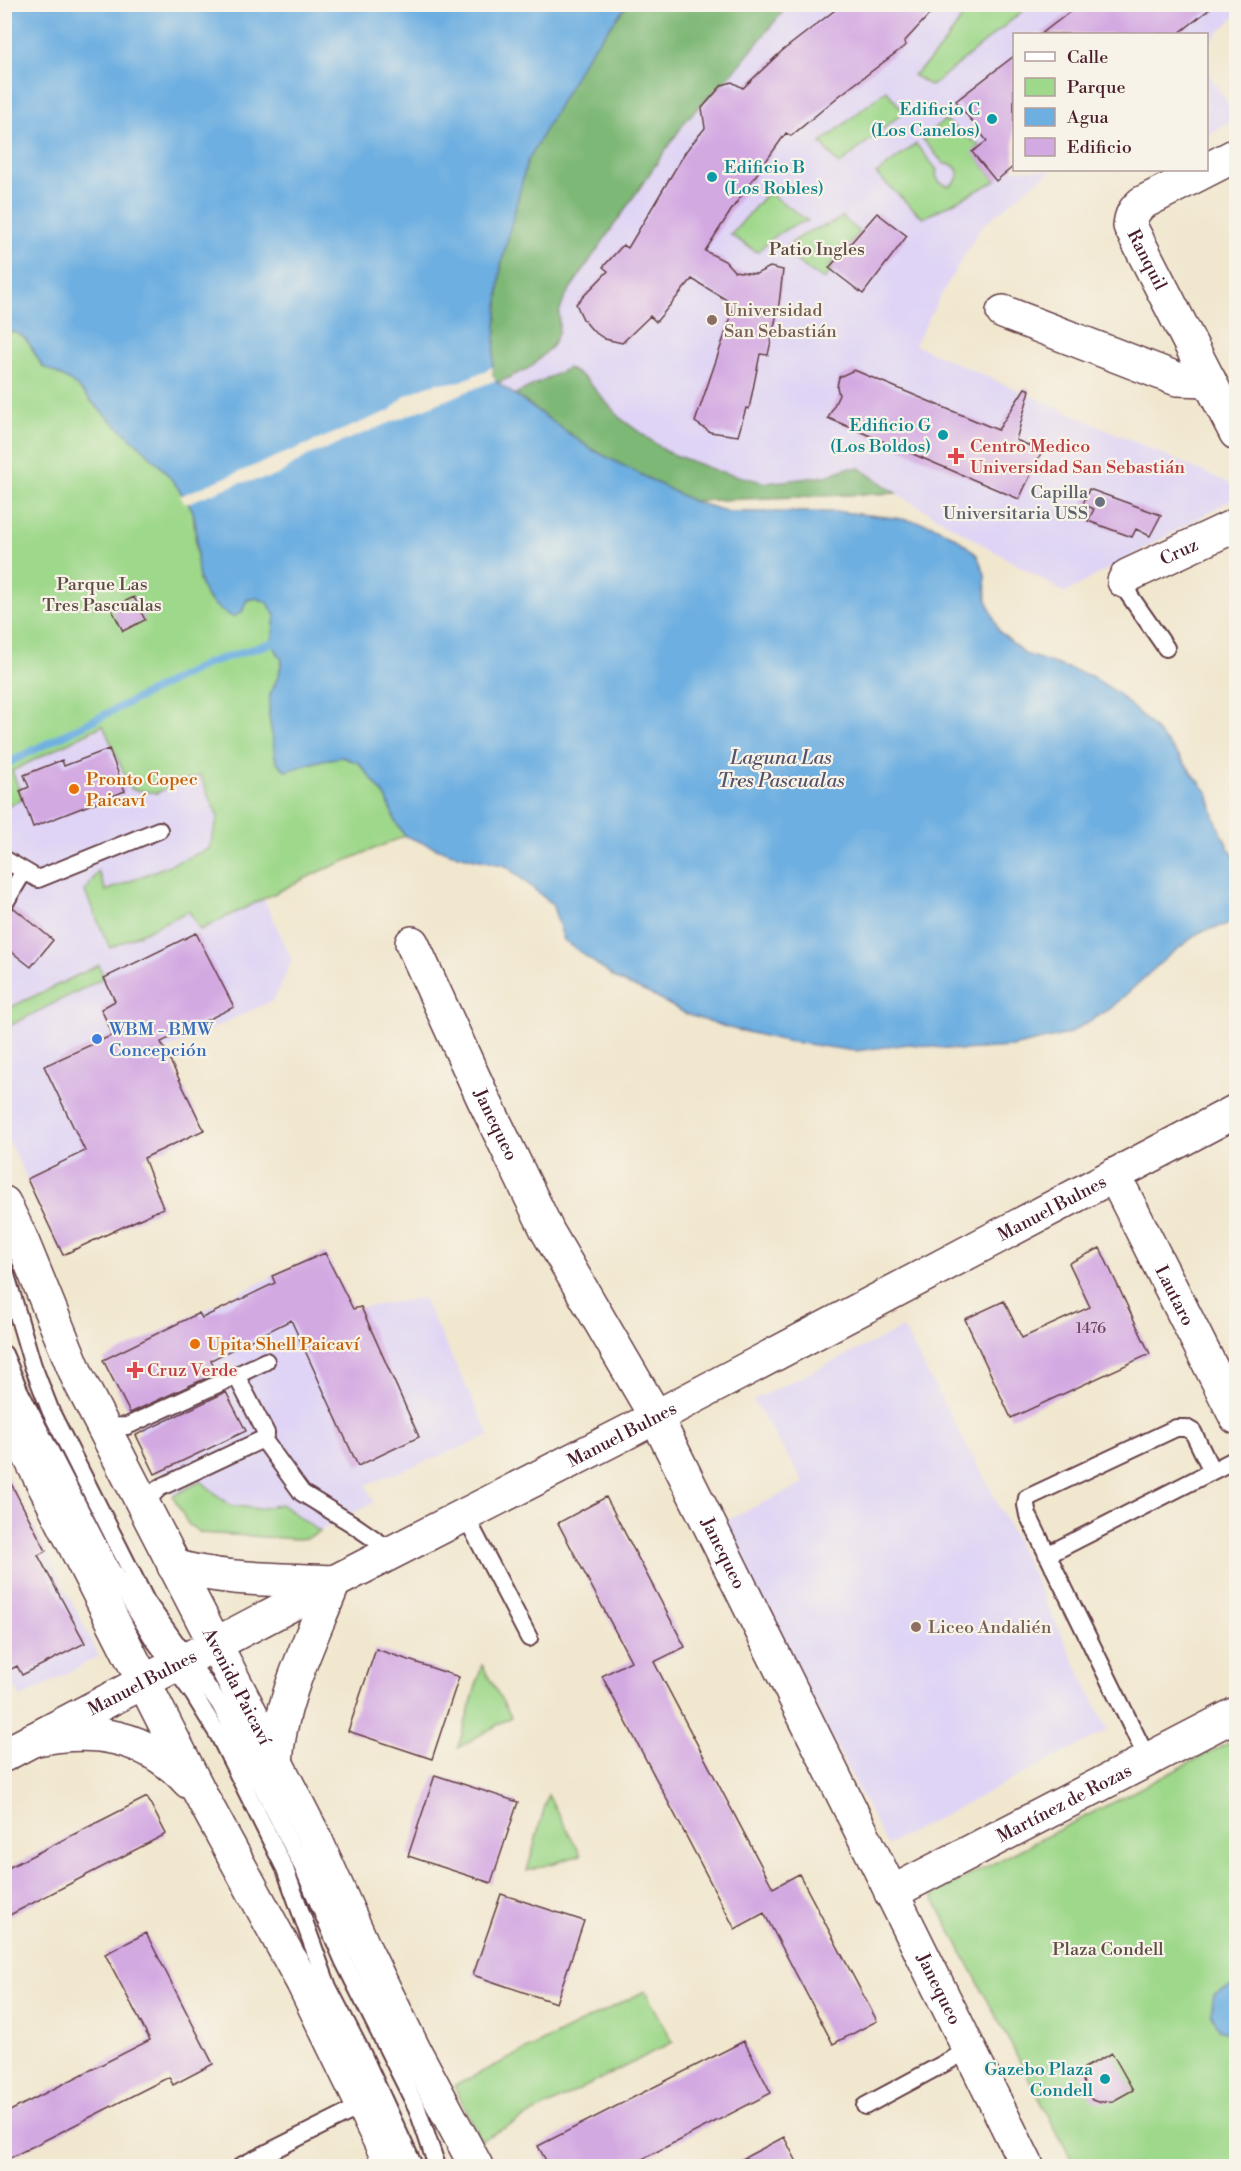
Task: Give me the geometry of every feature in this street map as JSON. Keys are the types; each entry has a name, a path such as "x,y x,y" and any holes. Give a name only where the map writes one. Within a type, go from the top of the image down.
{"main road":[{"name":"Ranquil","path":"1208,169 1236,155"},
{"name":"Ranquil","path":"1205,171 1142,203 1135,209 1131,218 1132,233 1236,433"},
{"path":"1003,312 1177,379 1209,380"},
{"name":"Cruz","path":"1124,581 1127,576 1236,525"},
{"name":"Janequeo","path":"412,943 548,1232 656,1417 1027,2166"},
{"name":"Manuel Bulnes","path":"18,1747 656,1417 1236,1111"},
{"name":"Lautaro","path":"1114,1175 1235,1411"},
{"name":"Avenida Paicaví","path":"4,1203 20,1236 66,1353 115,1426 160,1486 192,1658 276,1762 318,1844 366,1952 414,2050 476,2166"},
{"path":"4,1406 202,1797 303,1983 392,2166"},
{"path":"174,1566 224,1576 334,1582 285,1709 277,1742 276,1762"},
{"name":"Martínez de Rozas","path":"891,1893 1236,1714"},
{"path":"18,1747 58,1735 87,1733 112,1736 132,1742 162,1758 202,1797"}],"lane":[{"path":"1124,581 1125,589 1166,648"},
{"path":"4,859 38,879 159,830"},
{"path":"6,901 24,871"},
{"path":"4,1268 33,1366 51,1412 135,1582 192,1658 219,1703 292,1844 344,1962 417,2108 437,2166"},
{"path":"4,1354 20,1392 108,1564 152,1638 192,1658"},
{"path":"115,1426 215,1391 231,1378 266,1361"},
{"path":"231,1378 238,1379 266,1433 263,1439"},
{"path":"1148,1760 1028,1515 1027,1498 1176,1428 1186,1428 1193,1432 1212,1471"},
{"path":"160,1486 194,1464 240,1442 263,1439"},
{"path":"263,1439 302,1493 393,1552"},
{"path":"1047,1555 1236,1459"},
{"path":"465,1515 530,1638"},
{"path":"192,1658 194,1695 219,1736 285,1869 320,1966 414,2166"},
{"path":"865,2106 969,2050"},
{"path":"241,2166 363,2105"},
{"path":"395,2125 407,2166"}],"shaded area":[{"name":"Universidad San Sebastián","path":"627,5 1236,5 1236,16 1208,42 1208,33 1013,33 1013,171 1052,171 981,227 915,345 1236,486 1236,497 1065,593 896,493 692,501 498,383 492,376"},
{"path":"1208,73 1236,115 1236,119 1208,134"},
{"path":"216,669 314,874 264,899 292,960 274,1000 165,1050 189,1100 27,1179 5,1134 5,775"},
{"path":"325,1253 353,1309 423,1298 490,1436 366,1485 374,1502 307,1538 201,1533 188,1524 103,1360"},
{"name":"Liceo Andalién","path":"903,1328 990,1488 1108,1730 887,1845 721,1523 804,1483 753,1400"},
{"path":"4,1469 99,1656 21,1698 14,1686 5,1691"}],"green space":[{"path":"971,4 1030,5 931,86 913,75 938,51"},
{"path":"627,5 788,5 738,67 687,119 566,295 559,313 559,331 552,346 531,367 498,383 492,376 501,265 527,162 586,57"},
{"path":"886,90 904,112 839,165 821,143"},
{"path":"945,120 980,146 973,152 996,181 923,218 876,174 916,144 937,170 936,175 939,182 948,186 953,183 958,176 957,168 944,164 922,138"},
{"path":"768,192 808,221 787,229 757,252 731,235"},
{"name":"Patio Ingles","path":"842,217 860,232 829,267 832,270 824,279 783,251 802,235"},
{"name":"Parque Las Tres Pascualas","path":"5,329 21,335 29,343 43,367 75,384 101,411 160,463 179,488 193,511 199,581 208,600 242,612 247,600 257,598 268,603 275,616 272,643 282,659 279,675 270,695 269,715 276,761 286,771 322,760 342,757 359,763 386,797 395,821 405,836 314,874 200,930 189,911 110,948 85,892 98,871 106,891 209,849 218,817 200,775 156,793 131,789 103,725 12,771 23,799 5,807"},
{"path":"568,368 586,379 620,418 667,452 717,471 767,483 826,476 847,468 859,468 896,493 692,501 591,449 515,394"},
{"path":"99,965 104,978 5,1028 5,1010"},
{"path":"201,1481 229,1505 259,1509 281,1504 320,1532 307,1538 297,1539 201,1533 188,1524 173,1496"},
{"path":"482,1665 511,1717 458,1748"},
{"name":"Plaza Condell","path":"1236,1739 1236,2166 1075,2166 932,1895"},
{"path":"548,1795 581,1855 527,1871"},
{"path":"645,1991 673,2042 481,2140 454,2086"}],"water":[{"name":"Laguna Las Tres Pascualas","path":"4,5 627,5 586,57 527,162 501,265 492,376 498,383 591,449 692,501 729,512 842,512 895,518 930,524 957,538 977,555 985,574 986,598 999,631 1025,654 1091,676 1116,692 1179,756 1208,793 1215,819 1236,859 1236,922 1200,932 1166,958 1110,1009 1068,1034 1012,1047 961,1050 909,1044 855,1051 786,1041 729,1028 686,1014 618,980 564,940 552,904 506,866 449,853 405,836 395,821 386,797 359,763 342,757 322,760 286,771 276,761 269,715 270,695 279,675 282,660 272,643 275,616 268,603 257,598 247,600 242,612 233,617 217,607 206,596 198,571 196,528 192,510 166,472 79,388 64,377 43,367 29,343 21,335 5,329"},
{"path":"1232,1986 1236,1988 1236,2036 1219,2029 1211,2013 1214,1995"}],"pier":[{"path":"493,367 492,376 496,380 307,456 278,475 239,483 185,504 180,496 389,411 405,396 424,387 437,383 457,383"}],"building":[{"name":"Edificio B (Los Robles)","path":"843,4 939,4 904,42 906,45 791,136 786,133 705,251 725,261 734,271 756,274 770,267 783,270 779,304 768,355 760,354 749,409 746,408 738,436 710,432 695,422 735,305 692,279 656,322 650,316 622,343 605,339 593,331 583,319 576,304 608,271 603,267 623,245 628,248 686,151 705,128 702,108 722,85 732,82 743,88 782,51"},
{"path":"1080,4 1216,4 1179,33 1042,33"},
{"name":"Edificio C (Los Canelos)","path":"1013,57 1013,167 996,181 972,152 987,141 956,101"},
{"path":"877,213 907,236 863,294 829,268"},
{"name":"Edificio G (Los Boldos)","path":"854,370 998,430 1025,388 1030,390 1016,440 1042,451 1019,499 828,418 839,395 837,387 839,377"},
{"path":"1089,489 1161,515 1150,536 1136,529 1132,537 1088,521 1094,509 1083,504"},
{"path":"134,597 145,620 123,631 111,608"},
{"path":"109,749 125,791 33,827 20,791 29,787 24,775 62,760 64,766"},
{"path":"14,908 53,940 31,967 4,946 4,911"},
{"path":"196,933 234,1007 161,1042 204,1130 144,1158 163,1208 63,1255 27,1179 85,1151 44,1066 113,1035 101,1009 115,1001 104,978"},
{"path":"1100,1248 1150,1354 1011,1418 965,1319 1004,1301 1022,1338 1090,1307 1069,1263"},
{"path":"325,1253 353,1309 361,1307 419,1437 358,1466 291,1320 211,1360 217,1373 130,1413 103,1360 199,1313 202,1318 275,1283 272,1276"},
{"path":"226,1392 246,1431 155,1474 136,1435"},
{"path":"4,1470 46,1551 38,1555 85,1643 22,1675 17,1666 4,1673"},
{"path":"606,1497 685,1647 654,1662 773,1888 799,1874 877,2021 833,2044 764,1913 735,1929 602,1676 631,1661 558,1523"},
{"path":"376,1649 459,1677 432,1759 348,1731"},
{"path":"435,1775 518,1802 491,1883 408,1856"},
{"path":"147,1797 166,1834 4,1918 4,1870"},
{"path":"501,1894 584,1921 556,2003 473,1975"},
{"path":"146,1933 213,2064 173,2085 169,2077 4,2161 4,2114 150,2040 105,1954"},
{"path":"744,2041 771,2093 629,2166 549,2166 538,2146"},
{"name":"Gazebo Plaza Condell","path":"1112,2053 1133,2090 1113,2101 1092,2100 1085,2089 1082,2076 1084,2068"},
{"path":"784,2137 799,2166 729,2166"}],"waterway":[{"path":"4,765 208,663 272,643"}],"place":[{"name":"Edificio C (Los Canelos)","path":"992,119"},
{"name":"Edificio B (Los Robles)","path":"712,177"},
{"name":"Universidad San Sebastián","path":"712,320"},
{"name":"Edificio G (Los Boldos)","path":"943,435"},
{"name":"Centro Medico Universidad San Sebastián","path":"956,456"},
{"name":"Capilla Universitaria USS","path":"1100,502"},
{"name":"Pronto Copec Paicaví","path":"74,789"},
{"name":"WBM - BMW Concepción","path":"97,1039"},
{"name":"Upita Shell Paicaví","path":"195,1344"},
{"name":"Cruz Verde","path":"135,1370"},
{"name":"Liceo Andalién","path":"916,1627"},
{"name":"Gazebo Plaza Condell","path":"1105,2079"}]}
